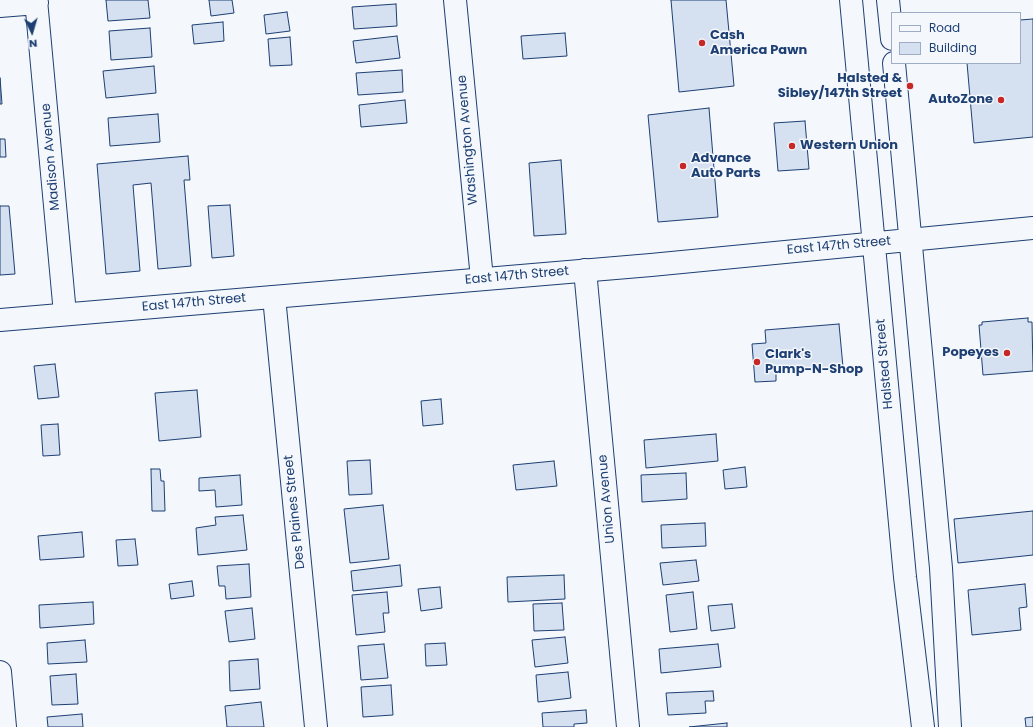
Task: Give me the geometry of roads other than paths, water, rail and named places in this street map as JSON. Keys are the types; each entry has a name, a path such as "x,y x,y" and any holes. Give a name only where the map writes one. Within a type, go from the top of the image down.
{"main road":[{"name":"Washington Avenue","path":"455,0 482,279"},
{"name":"Halsted Street","path":"851,0 875,243 905,577 923,727"},
{"path":"888,0 891,28"},
{"path":"0,6 36,1"},
{"name":"Madison Avenue","path":"36,1 65,314"},
{"path":"894,64 941,568 950,727"},
{"name":"East 147th Street","path":"0,320 585,270 1033,228"},
{"name":"Union Avenue","path":"585,270 628,727"},
{"name":"Des Plaines Street","path":"274,297 316,727"},
{"path":"0,672 5,727"}],"place":[{"name":"Cash America Pawn","path":"702,43"},
{"name":"Halsted & Sibley/147th Street","path":"910,86"},
{"name":"AutoZone","path":"1001,100"},
{"name":"Western Union","path":"792,146"},
{"name":"Advance Auto Parts","path":"683,166"},
{"name":"Popeyes","path":"1007,353"},
{"name":"Clark's Pump-N-Shop","path":"757,362"}]}
